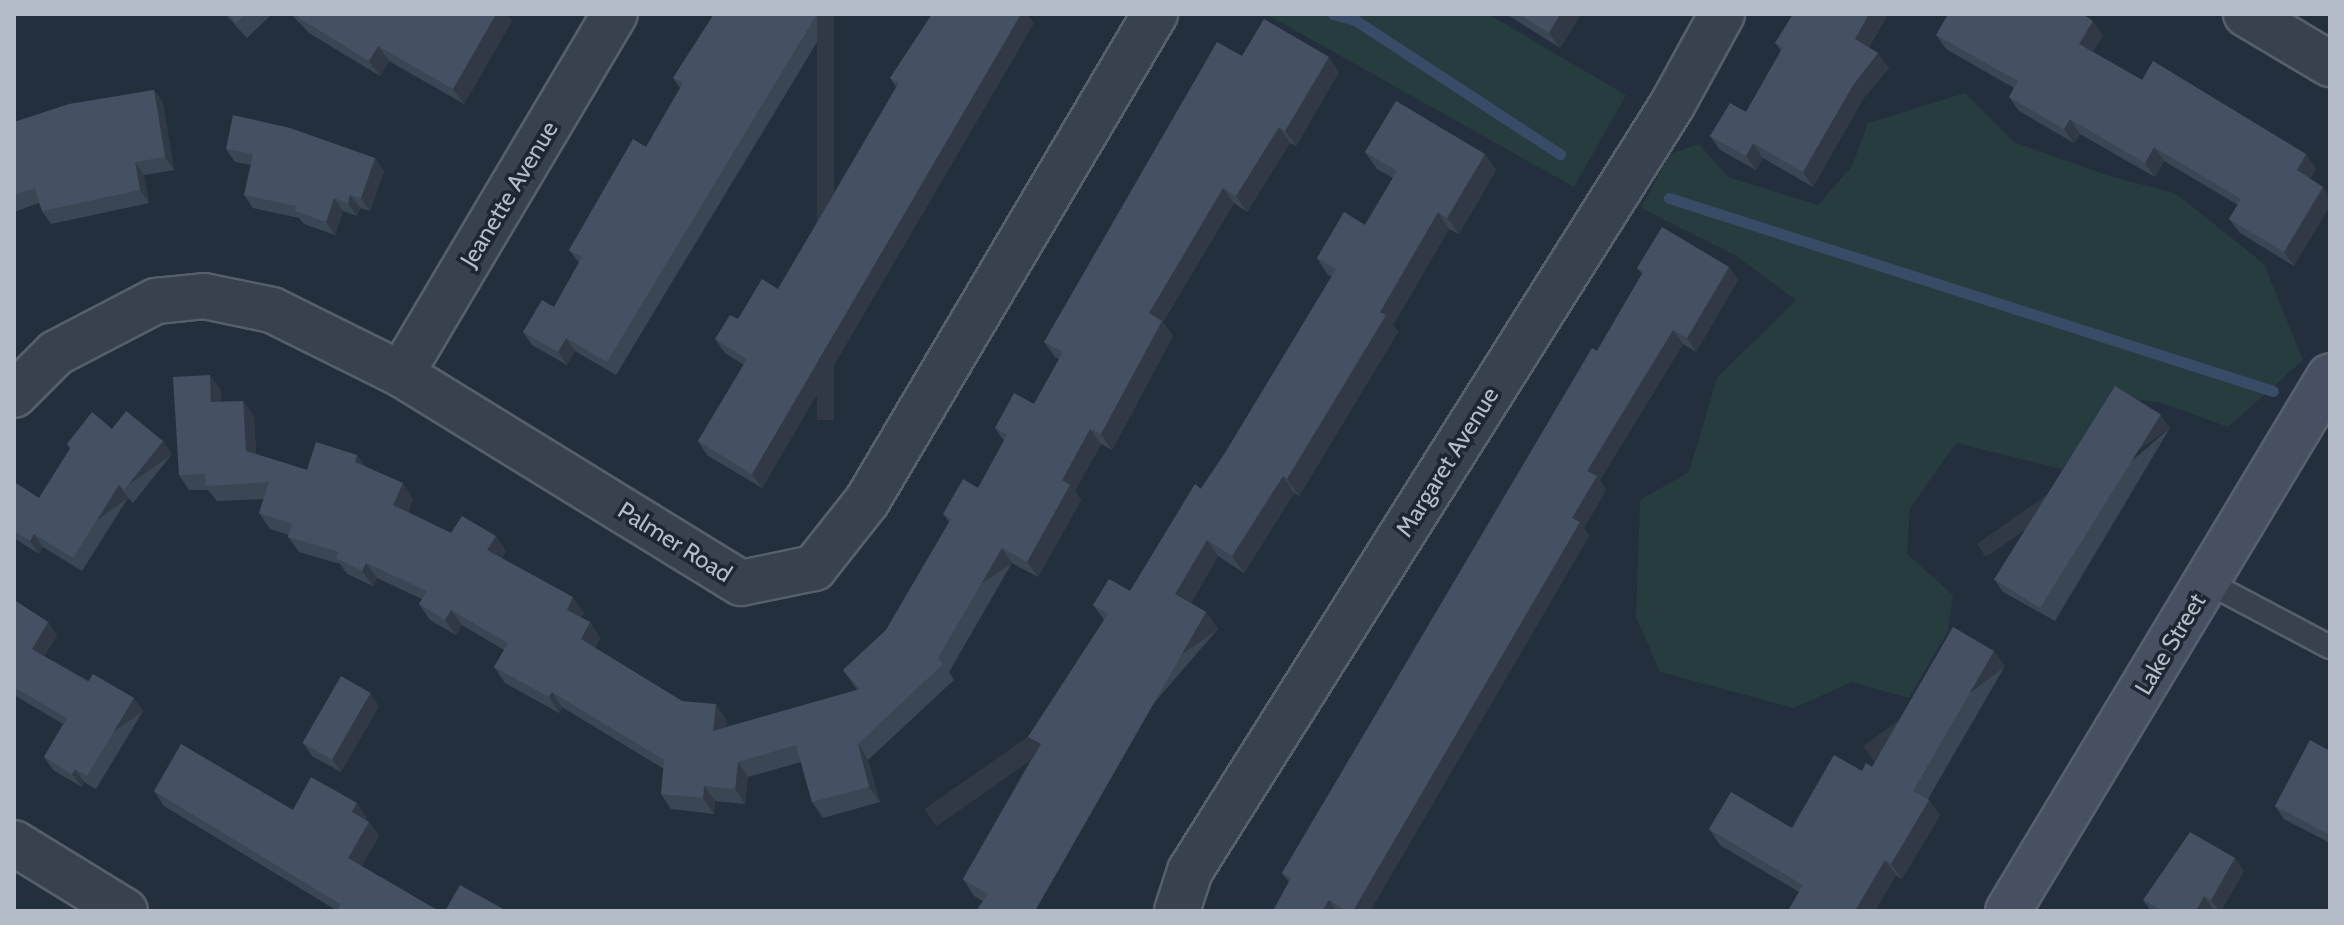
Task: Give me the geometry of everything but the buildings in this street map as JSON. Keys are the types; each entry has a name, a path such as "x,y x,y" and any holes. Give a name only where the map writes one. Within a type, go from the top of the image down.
{"street":[{"name":"Jeanette Avenue","path":"401,374 615,14"},
{"name":"Palmer Road","path":"14,395 56,353 111,321 156,301 204,296 272,310 401,374 741,583 814,568 867,501 1155,14"},
{"name":"Margaret Avenue","path":"1177,911 1190,871 1672,105 1722,14"},
{"path":"2246,14 2330,64"},
{"name":"Lake Street","path":"2008,911 2330,376"},
{"path":"14,843 125,911"}],"lane":[{"path":"2207,582 2330,647"}],"green space":[{"path":"1266,14 1488,14 1626,95 1574,187"},
{"path":"1965,93 2014,142 2112,177 2175,193 2264,264 2303,360 2228,427 2162,403 2115,396 2062,469 1956,443 1910,508 1907,554 1953,595 1948,631 1909,698 1852,682 1794,708 1660,672 1636,617 1640,500 1689,472 1717,378 1796,300 1736,256 1641,208 1670,154 1699,144 1728,177 1818,205 1852,166 1868,123"}],"waterway":[{"path":"1333,14 1355,20 1560,154"},
{"path":"1669,198 2273,391"}]}
